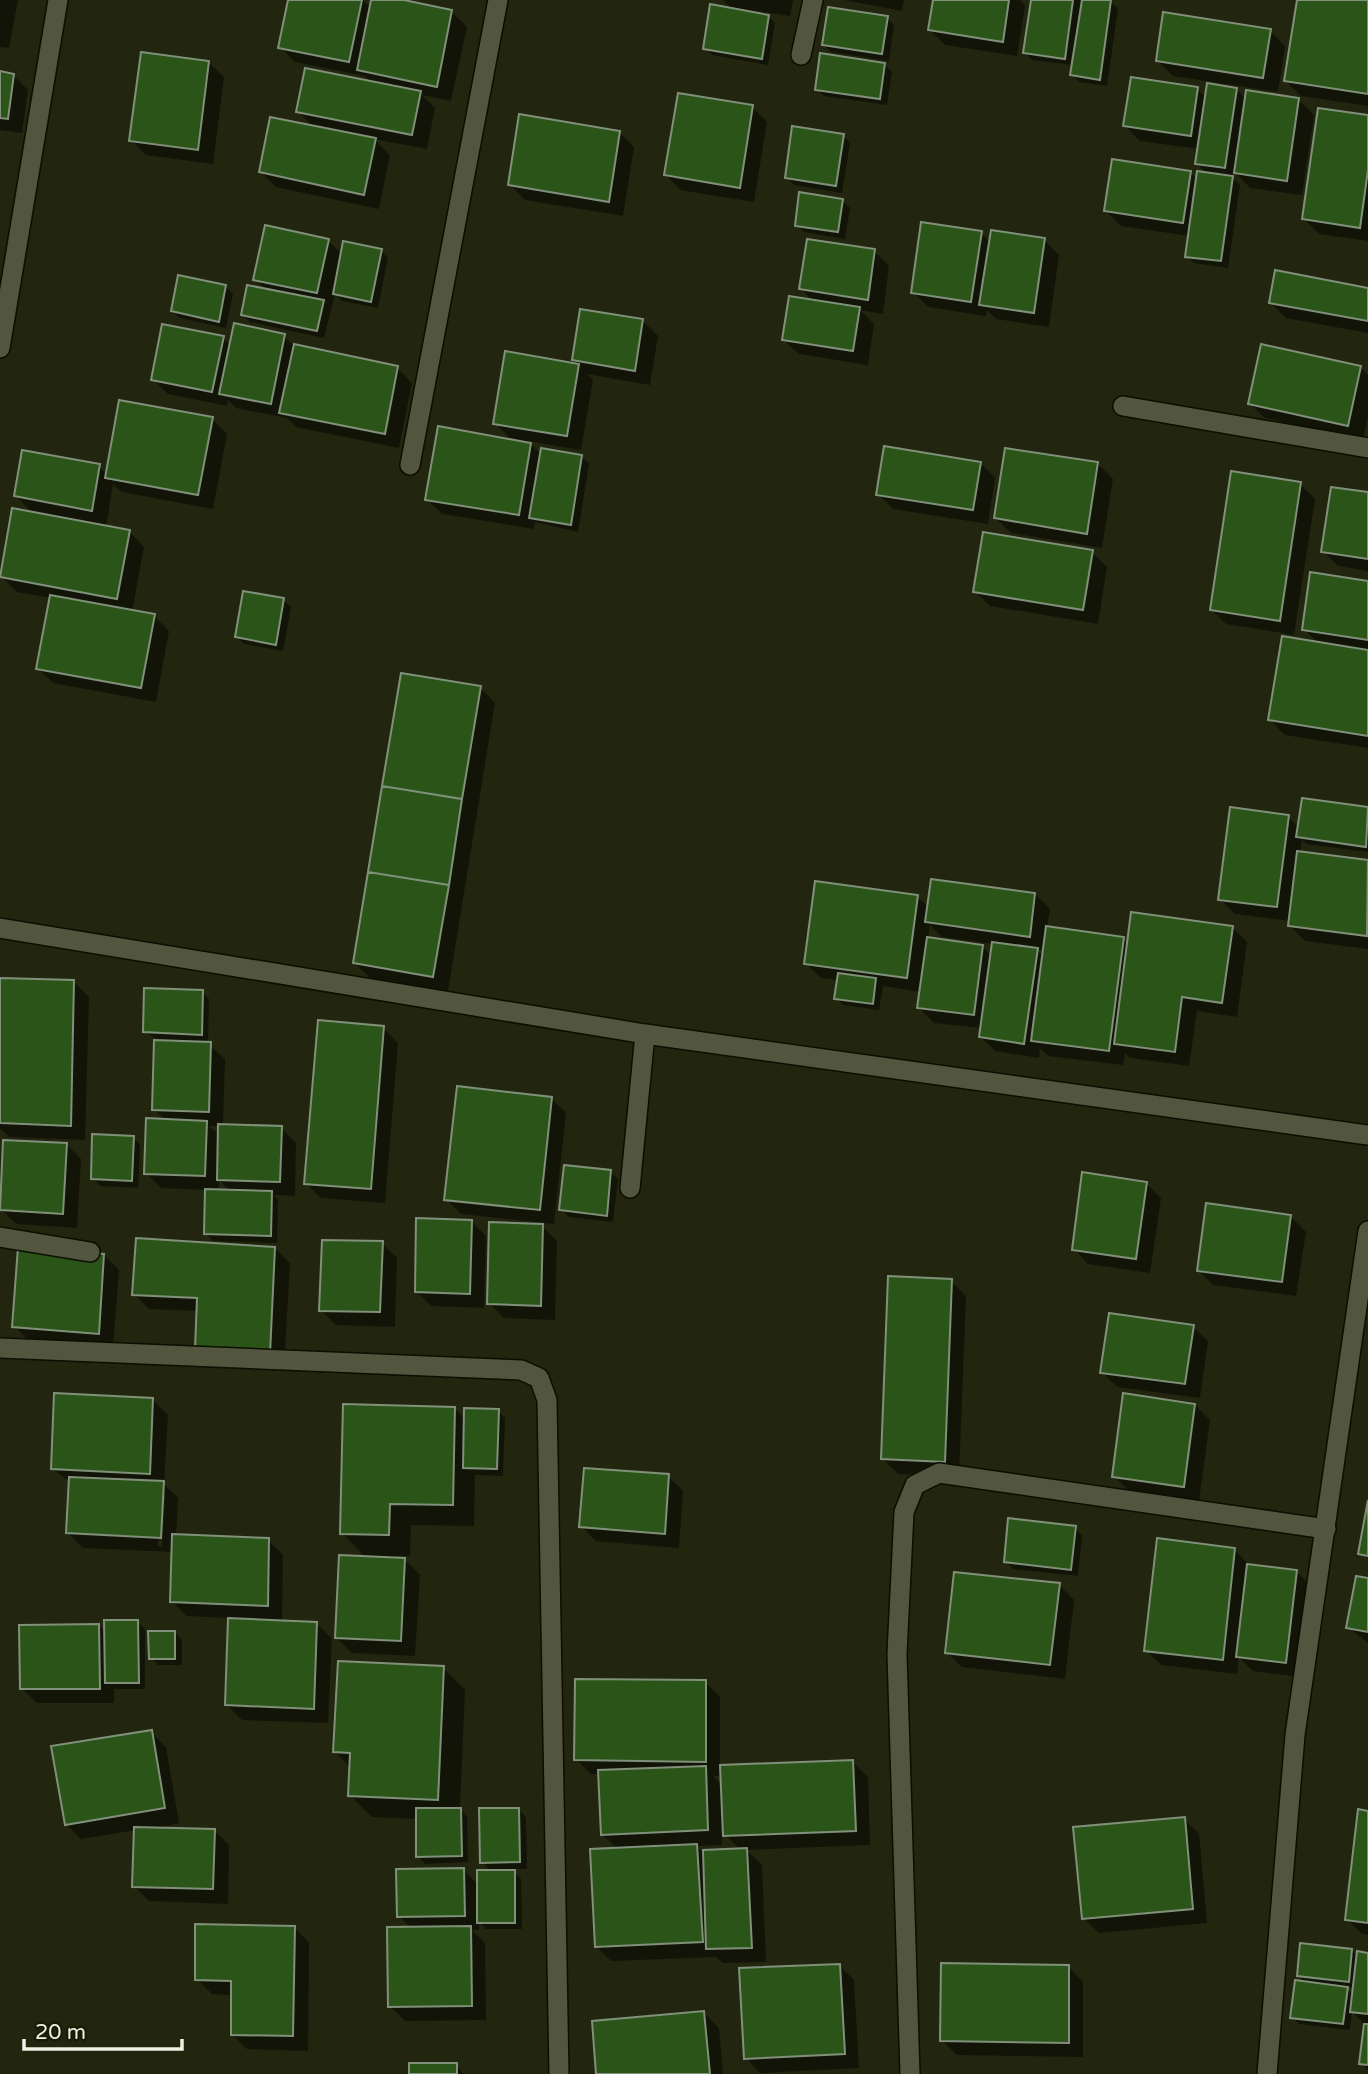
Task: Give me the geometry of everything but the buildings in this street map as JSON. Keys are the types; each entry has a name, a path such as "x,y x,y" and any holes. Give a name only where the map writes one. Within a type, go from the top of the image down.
{"street":[{"path":"0,348 58,0"},
{"path":"410,465 498,0"},
{"path":"800,55 813,0"},
{"path":"1123,406 1368,448"},
{"path":"0,928 645,1034 1368,1135"},
{"path":"630,1188 645,1034"},
{"path":"1266,2074 1295,1735 1368,1231"},
{"path":"0,1237 90,1252"},
{"path":"0,1349 521,1370 539,1378 547,1400 559,2074"},
{"path":"910,2074 897,1654 904,1512 915,1485 939,1473 1326,1530"}]}
